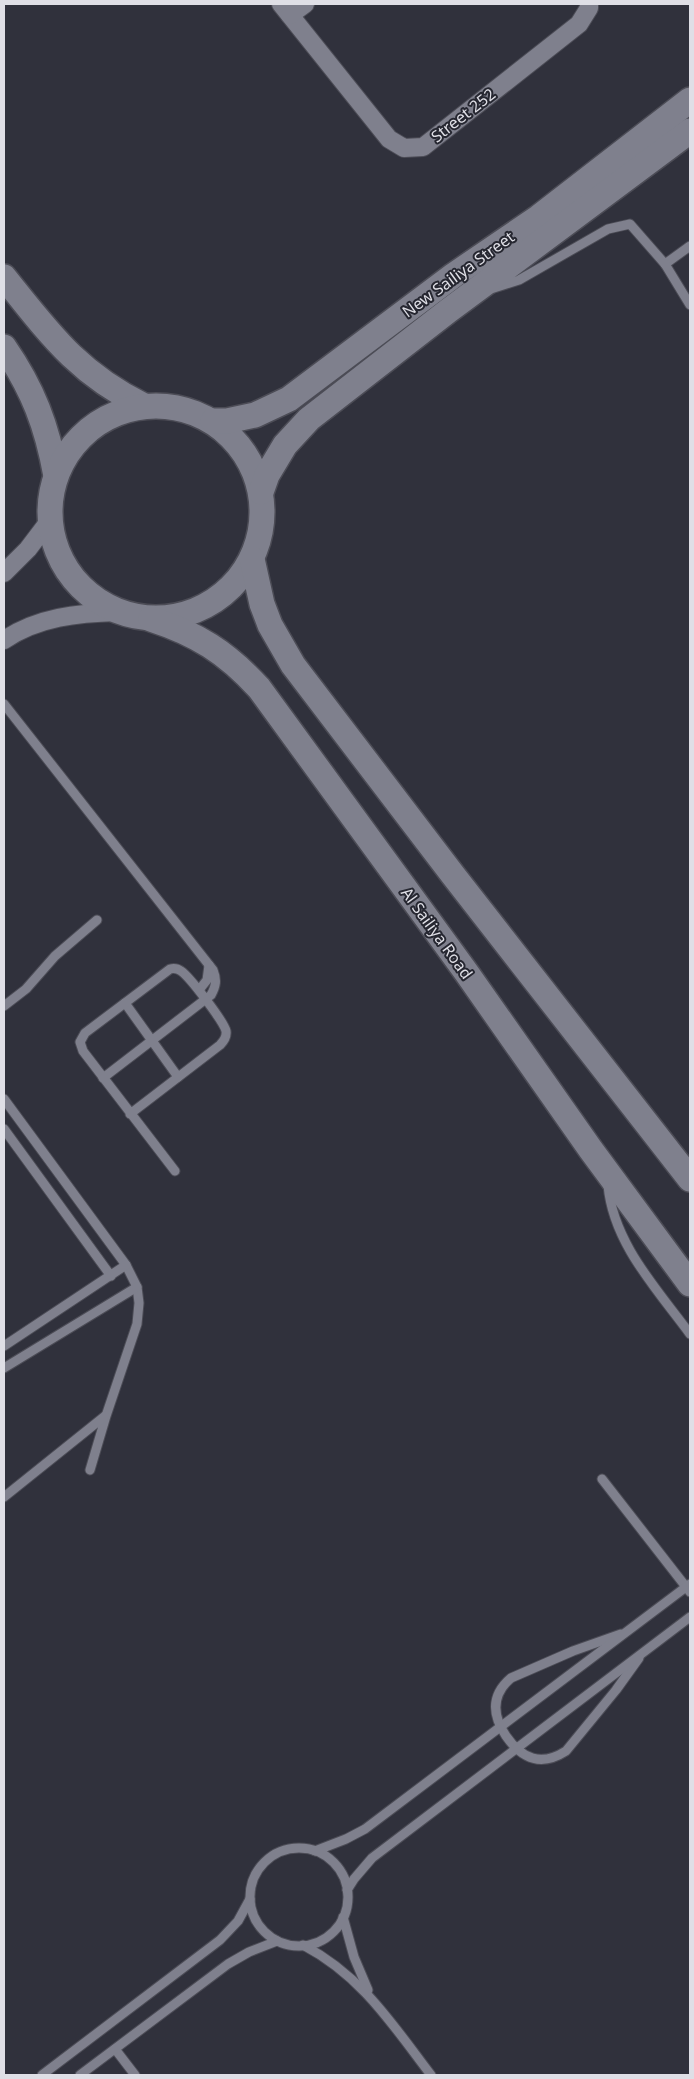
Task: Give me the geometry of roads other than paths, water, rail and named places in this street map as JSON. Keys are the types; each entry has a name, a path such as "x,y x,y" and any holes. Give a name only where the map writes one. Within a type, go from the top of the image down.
{"main road":[{"name":"New Sailiya Street","path":"212,421 226,421 255,415 289,399 454,275 539,217 690,100"},
{"name":"New Sailiya Street","path":"261,492 267,475 285,445 309,419 470,295 690,131"},
{"path":"4,277 69,356 105,384 144,406"},
{"path":"4,347 20,370 44,421 56,476"},
{"path":"168,405 191,411 212,421 227,432 249,459 261,492 263,515 261,530 252,559 239,580 221,597 200,610 176,617 151,619 118,612 97,601 78,585 64,566 54,544 50,520 50,498 56,476 66,454 81,436 100,421 121,411 144,406 168,405"},
{"path":"252,559 262,604 270,625 293,665 690,1179"},
{"name":"Al Sailiya Road","path":"151,619 184,631 214,647 242,669 259,688 690,1284"}],"street":[{"path":"285,9 305,4"},
{"name":"Street 252","path":"285,9 389,139 404,148 422,147 430,141 579,24 589,8 589,4"},
{"path":"4,573 28,549 50,520"},
{"path":"4,640 31,625 52,619 74,614 118,612"}],"lane":[{"path":"470,295 519,280 608,229 630,224 665,264 690,305"},
{"path":"665,264 690,246"},
{"path":"4,704 213,970 216,983 211,995 103,1078"},
{"path":"4,1006 26,989 55,956 97,920"},
{"path":"198,990 207,980 209,965"},
{"path":"130,1114 220,1045 226,1037 225,1028 205,999 183,972 173,968 85,1033 80,1042 83,1051 130,1114 175,1171"},
{"path":"125,1003 178,1077"},
{"path":"4,1099 126,1265 136,1287 140,1303 137,1324 90,1470"},
{"path":"4,1129 111,1276"},
{"path":"606,1170 612,1208 626,1243 634,1258 690,1334"},
{"path":"4,1346 126,1265"},
{"path":"4,1368 136,1287"},
{"path":"4,1497 106,1416"},
{"path":"315,1851 346,1839 365,1829 628,1631 689,1588 602,1479"},
{"path":"347,1890 372,1858 690,1617"},
{"path":"628,1631 573,1651 511,1678 501,1689 495,1704 500,1727 516,1750 525,1756 542,1759 558,1756 566,1751 616,1690 643,1651"},
{"path":"42,2075 220,1940 238,1921 250,1898 254,1878 266,1861 274,1854 294,1848 315,1851 336,1866 347,1890 347,1901 343,1917 335,1929 318,1942 303,1945 277,1941 265,1932 255,1919 250,1898"},
{"path":"343,1917 354,1957 371,1997"},
{"path":"80,2075 228,1964 248,1952 277,1941"},
{"path":"303,1945 334,1964 371,1997 431,2075"},
{"path":"115,2049 135,2075"}]}
